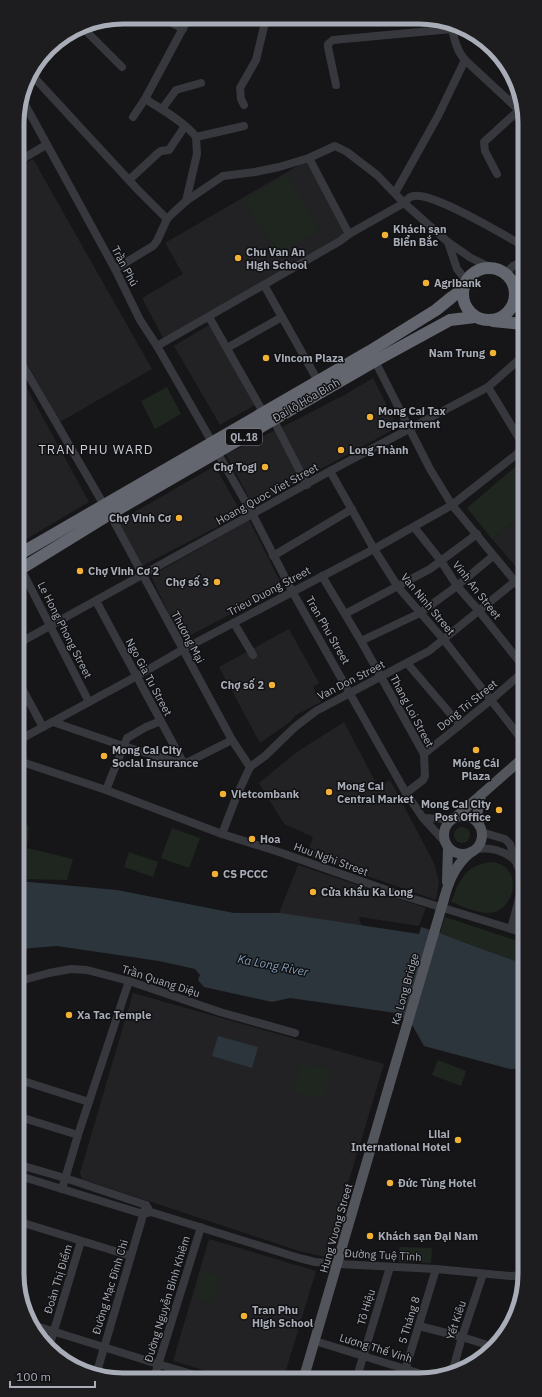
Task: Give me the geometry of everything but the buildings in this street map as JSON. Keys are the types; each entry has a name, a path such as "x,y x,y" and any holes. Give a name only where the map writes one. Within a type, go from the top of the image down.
{"highway":[{"path":"490,267 506,273"},
{"name":"QL.18","path":"465,285 476,271 490,267"},
{"name":"QL.18","path":"480,318 494,320 503,317 518,303 516,292 518,279 506,273"},
{"path":"465,285 465,304 468,310 480,318"},
{"name":"Đại lộ Hòa Bình","path":"214,447 273,419 372,356 436,310 465,285"},
{"name":"QL.18","path":"480,318 518,323"},
{"name":"Đại lộ Hòa Bình","path":"24,552 107,510 214,447 263,412 318,381 450,320 480,318"},
{"name":"Đại lộ Hòa Bình","path":"24,567 107,510"}],"main road":[{"path":"447,888 447,845 444,831 449,821 518,762"},
{"path":"447,888 461,860 479,844 481,838 477,815 481,795"},
{"path":"455,817 463,815 470,817 475,820 480,828"},
{"path":"447,845 459,854 465,854 473,850"},
{"name":"Ka Long Bridge","path":"389,1086 447,888"},
{"name":"Hung Vuong Street","path":"305,1373 389,1086"}],"street":[{"path":"174,24 183,29"},
{"path":"133,117 145,99 186,24"},
{"path":"244,105 241,99 240,88 256,60 265,24"},
{"path":"336,85 328,47 328,44 333,40 445,28"},
{"path":"453,30 456,45 460,54 517,107"},
{"path":"86,31 122,67"},
{"path":"395,193 438,116 465,60"},
{"path":"35,79 167,219"},
{"path":"162,109 176,90 201,83"},
{"path":"510,100 515,97"},
{"path":"145,99 162,109 185,126 196,137 197,154 186,201"},
{"name":"Trần Phú","path":"26,106 115,269 140,320 157,346 214,447"},
{"path":"497,174 485,151 484,142 517,113"},
{"path":"129,180 157,154 161,151 169,150 185,126"},
{"path":"196,137 244,126"},
{"path":"24,158 46,145"},
{"path":"115,269 153,246 157,241 167,219 186,201 223,176 256,172 309,158 333,147 337,147 347,152 377,175 404,203 448,242 471,258 490,267"},
{"path":"309,158 349,234"},
{"path":"157,346 340,241 349,234 404,203 410,197 416,195 434,200 474,218 518,243"},
{"path":"448,242 457,269 465,285"},
{"path":"506,273 513,266 518,264"},
{"path":"264,285 318,381"},
{"path":"209,317 263,412"},
{"path":"227,348 282,317"},
{"path":"372,356 430,469 452,505 518,585"},
{"name":"Hoang Quoc Viet Street","path":"24,641 330,471 488,387 518,361"},
{"name":"Thương Mại","path":"24,368 144,575 182,650 232,740 250,767"},
{"path":"488,387 518,436"},
{"path":"273,419 307,485"},
{"name":"Tran Phu Street","path":"214,447 253,515 292,591 406,793 423,818 447,845"},
{"name":"Trieu Duong Street","path":"24,737 182,650 414,527 452,505 518,453"},
{"name":"Van Ninh Street","path":"330,471 374,549 398,587 444,640 518,735"},
{"path":"273,556 352,509"},
{"name":"Vinh An Street","path":"414,527 441,561 457,586 480,611 518,660"},
{"path":"345,614 430,569 477,534"},
{"path":"361,641 420,613 457,586 493,556"},
{"name":"Thang Loi Street","path":"322,576 361,641 424,754 425,776 406,793"},
{"name":"Le Hong Phong Street","path":"24,577 90,702"},
{"name":"Van Don Street","path":"222,834 250,767 265,756 295,727 316,711 429,651 518,579"},
{"name":"Ngo Gia Tu Street","path":"96,601 184,764"},
{"path":"234,623 253,655"},
{"path":"407,664 460,725"},
{"name":"Dong Tri Street","path":"424,754 518,676"},
{"path":"24,692 43,727"},
{"path":"106,790 127,738 146,727 161,721"},
{"path":"53,722 123,746 184,764 232,740"},
{"name":"Huu Nghi Street","path":"24,763 106,790 222,834 279,852 398,894 518,931"},
{"path":"423,818 444,819 455,817"},
{"path":"480,828 505,839 512,848 518,866"},
{"path":"473,850 489,848 498,850 504,852 515,860"},
{"path":"515,860 518,857"},
{"path":"511,929 518,904"},
{"name":"Trần Quang Diệu","path":"24,980 71,969 87,970 129,981 220,1012 295,1033"},
{"path":"62,1189 78,1135 129,981"},
{"path":"24,1081 89,1102"},
{"path":"24,1118 78,1135"},
{"path":"24,1166 65,1178"},
{"name":"Đường Tuệ Tĩnh","path":"24,1177 147,1213 201,1226 315,1262 518,1276"},
{"name":"Đường Mạc Đĩnh Chi","path":"65,1178 146,1205 147,1213 131,1256 98,1370"},
{"path":"24,1223 131,1256"},
{"name":"Đường Nguyễn Bỉnh Khiêm","path":"155,1373 201,1226"},
{"name":"Đoàn Thị Điểm","path":"51,1341 81,1241"},
{"name":"Tô Hiệu","path":"358,1373 390,1267"},
{"name":"5 Tháng 8","path":"405,1373 436,1269"},
{"name":"Yết Kiêu","path":"454,1366 462,1336 483,1274"},
{"path":"419,1326 462,1336 487,1345"},
{"path":"39,1327 104,1348 191,1373"},
{"name":"Lương Thế Vinh","path":"315,1341 363,1355 405,1373"}],"shaded area":[{"path":"33,159 152,369 60,422 24,358 24,164"},
{"name":"Chu Van An High School","path":"306,161 346,232 163,338 142,298 183,274 165,243"},
{"path":"287,175 319,229 278,254 245,200"},
{"path":"209,325 255,405 220,425 174,346"},
{"path":"373,378 398,427 253,506 226,454 341,397"},
{"path":"24,383 89,502 24,540"},
{"path":"167,387 181,414 155,429 141,401"},
{"path":"518,464 518,517 492,539 467,508"},
{"name":"Chợ Vinh Cơ","path":"215,466 242,514 140,567 117,522"},
{"path":"518,517 518,569 492,539"},
{"name":"Chợ số 3","path":"249,520 283,587 181,640 151,576"},
{"name":"Chợ số 2","path":"289,629 319,683 313,687 321,702 296,715 290,722 260,743 219,667"},
{"path":"344,722 378,787 390,780 434,863 439,882 436,900 307,855 313,837 284,824 259,783 297,752"},
{"path":"24,822 29,827 27,848 73,859 67,880 24,879"},
{"path":"462,827 468,829 470,835 468,841 462,843 456,841 454,835 456,829"},
{"path":"172,828 200,838 189,868 161,858"},
{"path":"129,852 158,862 153,877 124,867"},
{"path":"491,862 502,865 509,871 512,880 513,889 510,898 504,906 497,911 487,913 473,910 451,902 464,875 475,867"},
{"name":"Cửa khẩu Ka Long","path":"298,865 426,908 419,926 360,917 359,920 362,926 279,913"},
{"path":"445,917 518,941 518,962 463,942 440,933"},
{"path":"133,993 384,1064 326,1257 299,1251 82,1179 80,1173"},
{"path":"438,1060 466,1071 461,1086 432,1075"},
{"path":"301,1063 331,1070 323,1100 293,1092"},
{"name":"Tran Phu High School","path":"209,1239 316,1271 285,1373 214,1373 173,1361"},
{"path":"399,1247 432,1248 431,1263 399,1262"},
{"path":"202,1270 221,1276 213,1303 194,1297"}],"water":[{"name":"Ka Long River","path":"24,881 117,890 234,913 281,913 419,934 421,927 518,962 518,1069 510,1069 424,1046 411,1023 396,1013 290,998 272,1002 204,987 198,980 200,975 195,969 159,961 57,946 24,949"},
{"path":"218,1036 258,1047 252,1068 212,1056"}],"place":[{"name":"Khách sạn Biển Bắc","path":"385,235"},
{"name":"Chu Van An High School","path":"238,258"},
{"name":"Agribank","path":"426,283"},
{"name":"Nam Trung","path":"493,353"},
{"name":"Vincom Plaza","path":"266,358"},
{"name":"Mong Cai Tax Department","path":"370,417"},
{"name":"Long Thành","path":"341,450"},
{"name":"Chợ Togi","path":"265,467"},
{"name":"Chợ Vinh Cơ","path":"179,518"},
{"name":"Chợ Vinh Cơ 2","path":"80,571"},
{"name":"Chợ số 3","path":"217,582"},
{"name":"Chợ số 2","path":"272,685"},
{"name":"Móng Cái Plaza","path":"476,750"},
{"name":"Mong Cai City Social Insurance","path":"104,756"},
{"name":"Mong Cai Central Market","path":"329,792"},
{"name":"Vietcombank","path":"223,794"},
{"name":"Mong Cai City Post Office","path":"499,810"},
{"name":"Hoa","path":"252,839"},
{"name":"CS PCCC","path":"215,874"},
{"name":"Cửa khẩu Ka Long","path":"313,892"},
{"name":"Xa Tac Temple","path":"69,1015"},
{"name":"Lilai International Hotel","path":"458,1140"},
{"name":"Đức Tùng Hotel","path":"390,1183"},
{"name":"Khách sạn Đại Nam","path":"370,1236"},
{"name":"Tran Phu High School","path":"244,1316"}],"district":[{"name":"TRAN PHU WARD","path":"96,449"}]}
